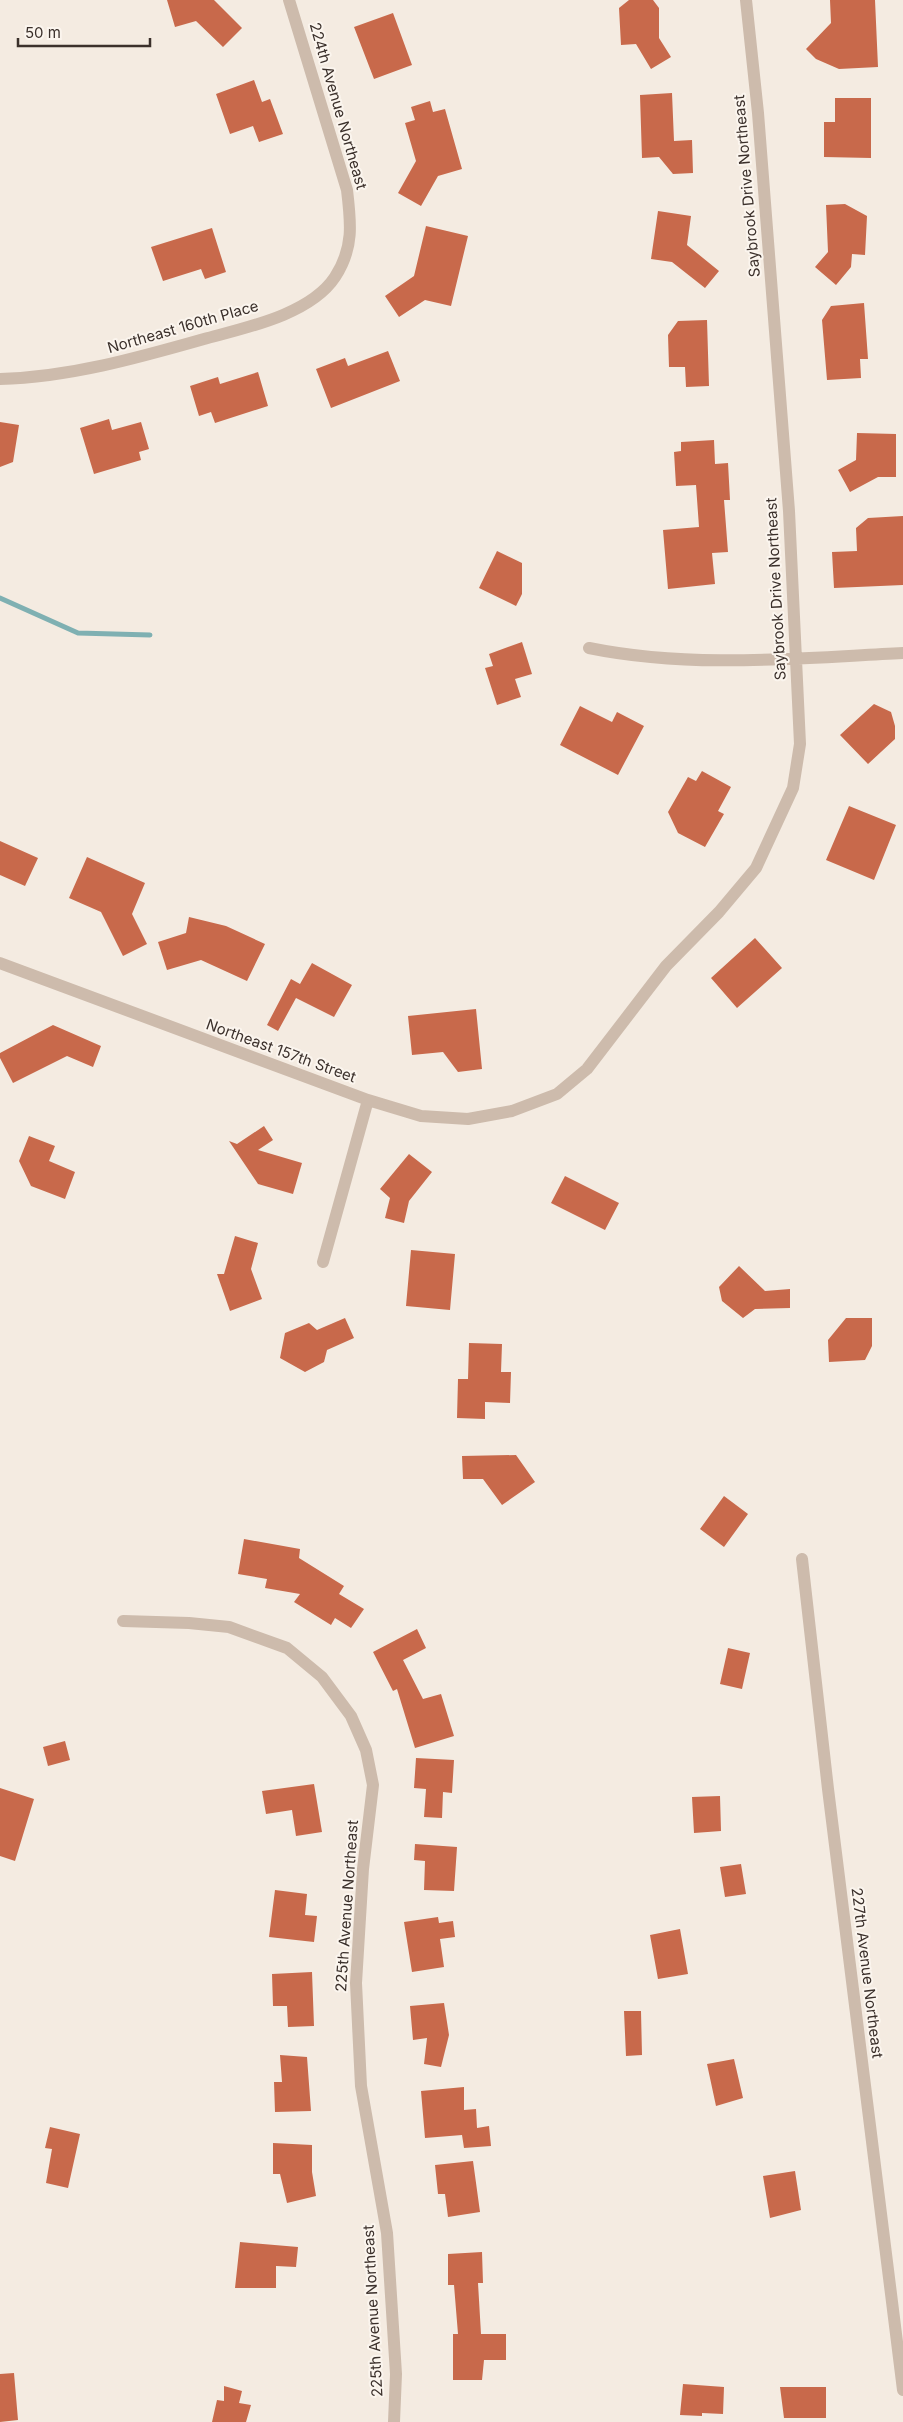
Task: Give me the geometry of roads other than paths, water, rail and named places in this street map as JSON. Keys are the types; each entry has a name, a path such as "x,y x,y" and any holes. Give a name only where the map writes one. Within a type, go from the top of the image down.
{"street":[{"name":"224th Avenue Northeast","path":"289,0 347,190 351,222 348,253"},
{"name":"Saybrook Drive Northeast","path":"557,1094 588,1069 666,966 719,912 756,868 765,853 793,788 800,744 797,658 778,358 758,113 746,0"},
{"name":"Northeast 160th Place","path":"0,379 88,370 150,355 282,315 311,300 334,279 348,253"},
{"path":"589,648 625,655 706,662 903,653"},
{"name":"Northeast 157th Street","path":"0,963 368,1100 420,1116 468,1119 512,1111 557,1094"},
{"path":"323,1262 368,1100"},
{"name":"227th Avenue Northeast","path":"802,1559 828,1789 903,2390"},
{"name":"225th Avenue Northeast","path":"123,1621 189,1623 229,1627 287,1648 322,1677 351,1716 366,1750 373,1785 362,1870 356,1983 361,2086 388,2233 396,2374 394,2422"}],"waterway":[{"path":"0,598 78,633 150,635"}]}
